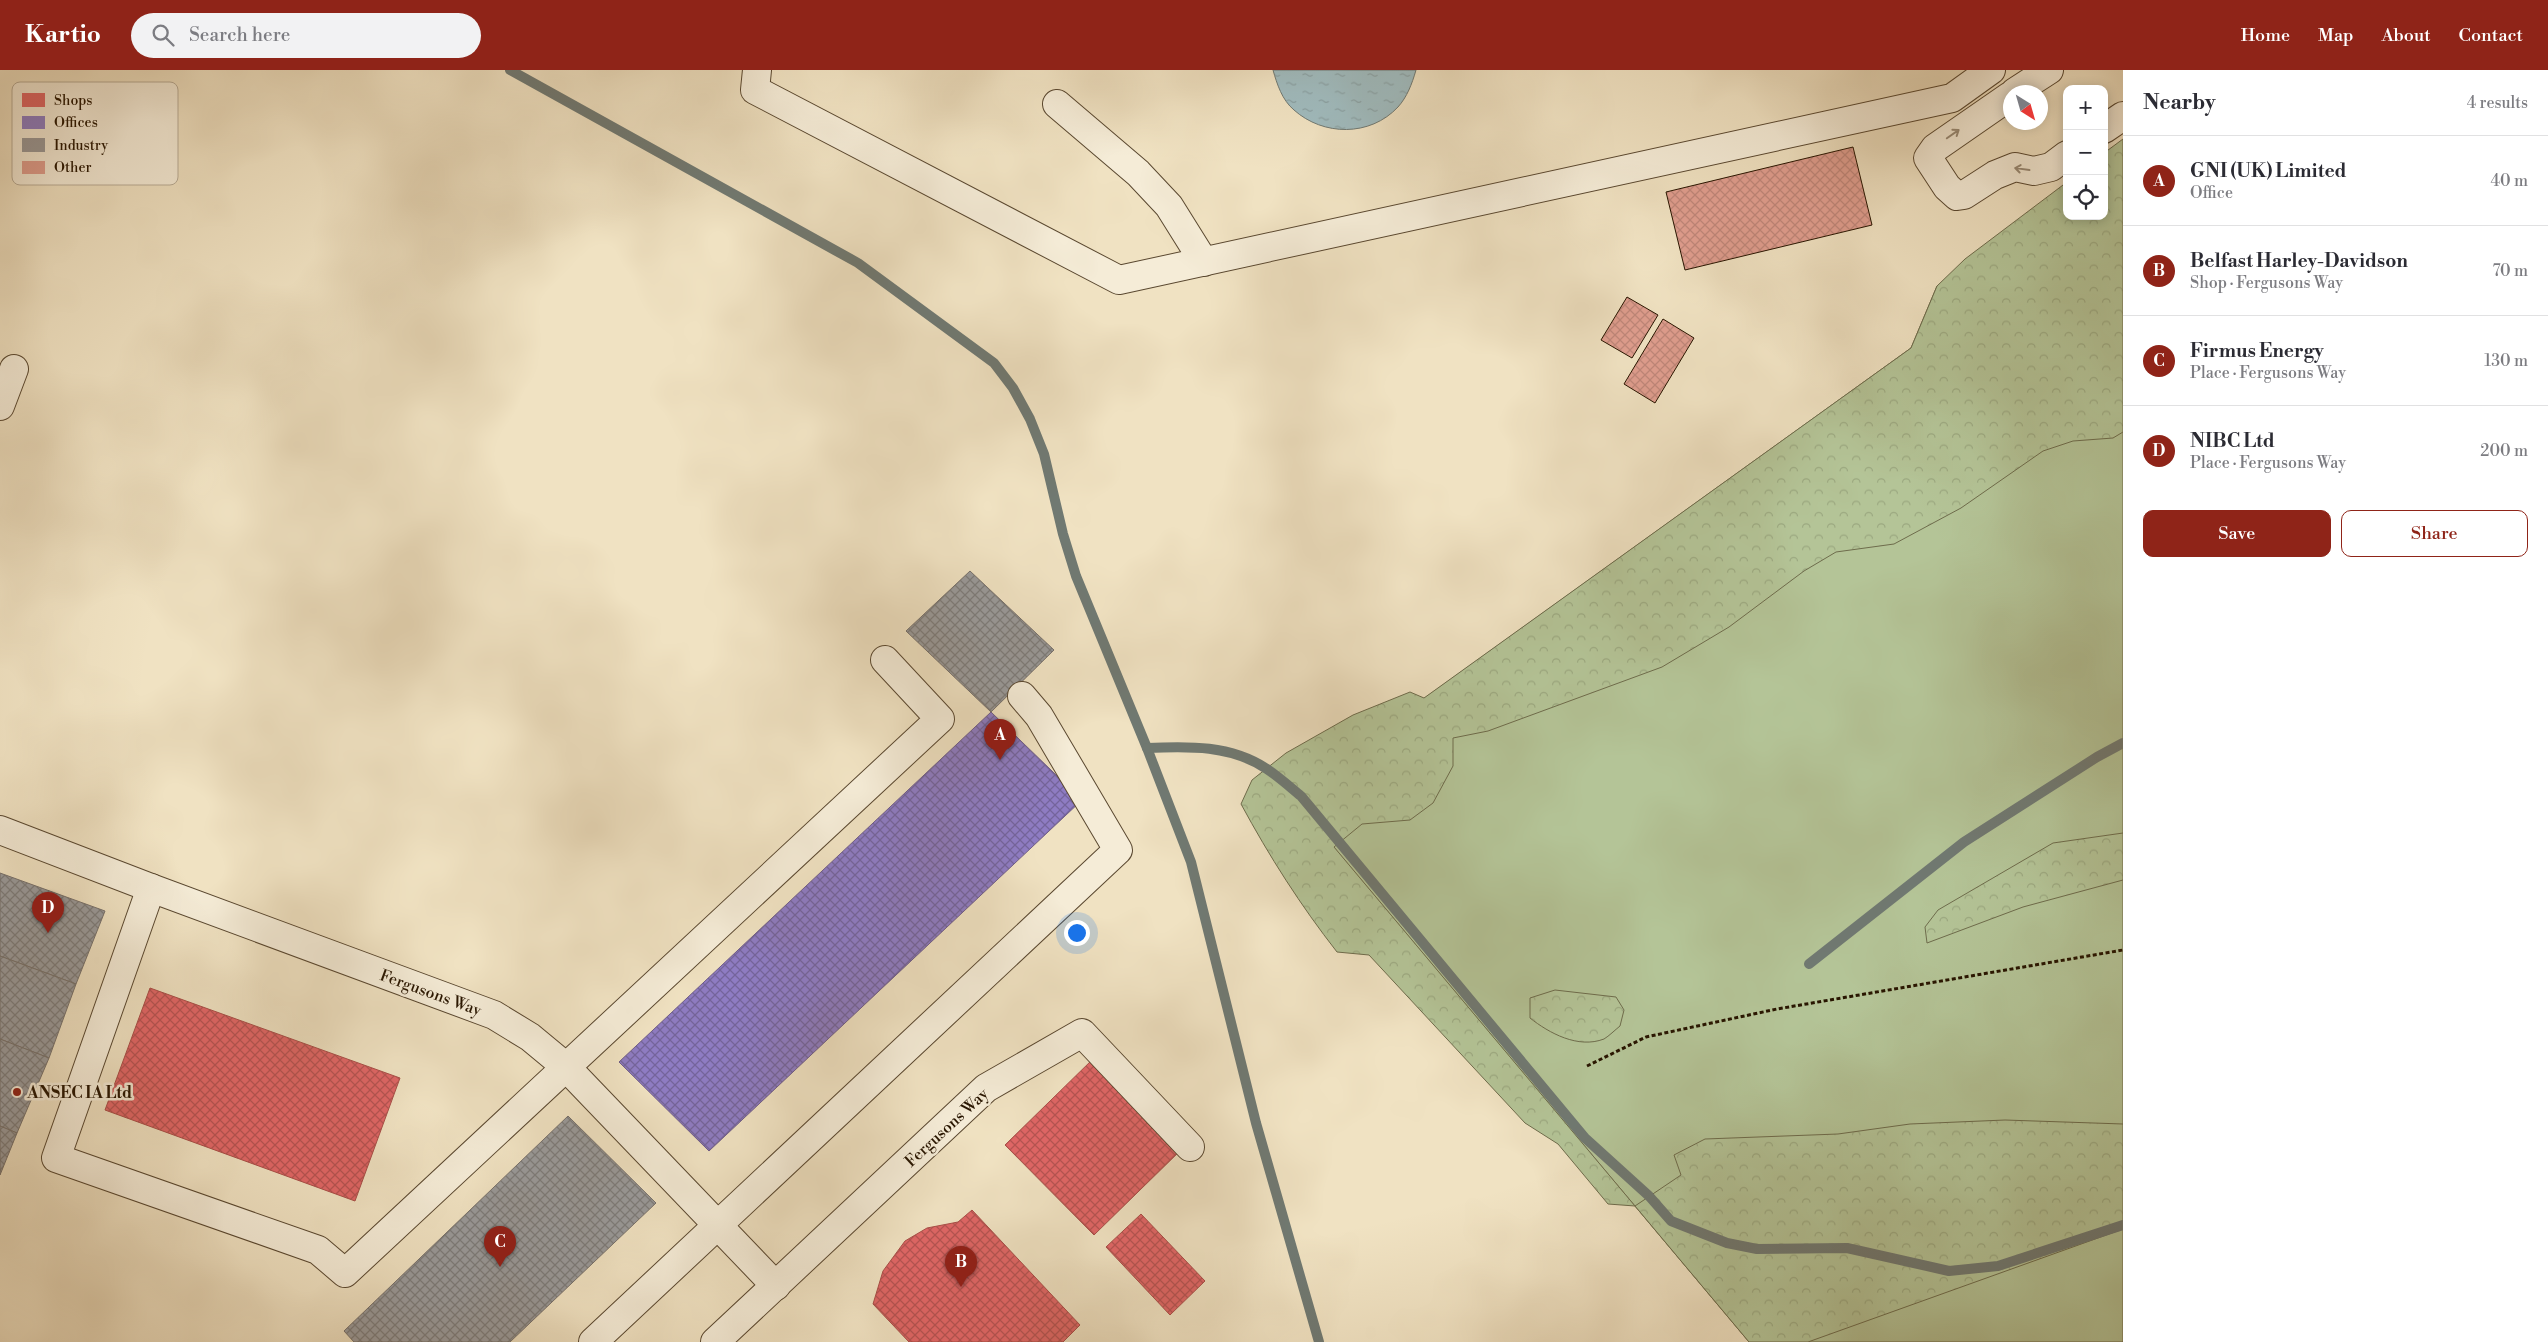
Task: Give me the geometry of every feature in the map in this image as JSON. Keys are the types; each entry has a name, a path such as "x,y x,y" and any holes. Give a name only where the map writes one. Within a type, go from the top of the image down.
{"street":[{"path":"757,70 755,90 1119,280 1952,98 1991,70"},
{"path":"2026,85 2048,70"},
{"path":"2003,101 1951,136 1928,158 1947,187 1957,196 1964,195 1994,175 2015,168 2034,171 2051,167 2063,158"},
{"path":"1057,104 1138,173 1169,206 1204,262"},
{"path":"2108,126 2123,116"},
{"path":"0,406 14,369"},
{"path":"151,888 56,1158 318,1250 345,1273 940,719 885,660"},
{"path":"593,1342 1118,850 1039,716 1022,696"},
{"name":"Fergusons Way","path":"0,830 494,1015 530,1037 566,1066 776,1286"},
{"name":"Fergusons Way","path":"715,1342 986,1088 1082,1033 1190,1147"}],"path":[{"path":"1587,1066 1646,1037 1777,1009 2123,950"}],"green space":[{"path":"2123,139 2123,432 2113,438 2073,441 2043,451 1961,508 1894,544 1836,552 1804,571 1729,627 1662,667 1488,731 1453,738 1453,766 1433,803 1410,820 1362,824 1334,847 1635,1206 1608,1204 1558,1144 1525,1123 1369,955 1337,952 1286,880 1241,804 1252,780 1286,753 1353,715 1410,692 1424,698 1911,348 1937,286 1965,259 2063,185 2063,220 2108,220 2108,150"},
{"path":"2123,140 2123,1342 1749,1342 1290,795 1911,348 1937,286 2063,218 2063,220 2108,220 2108,200"},
{"path":"2123,833 2123,880 2023,907 1927,943 1925,927 1938,910 2053,843"},
{"path":"1555,990 1616,997 1624,1010 1620,1026 1604,1039 1594,1042 1574,1041 1555,1034 1530,1018 1530,998"},
{"path":"2005,1120 2123,1124 2123,1229 1808,1342 1749,1342 1635,1206 1681,1175 1674,1155 1705,1139 1838,1134 1910,1124"}],"water":[{"path":"1273,70 1416,70 1404,99 1387,117 1374,124 1346,129 1319,125 1306,119 1294,110 1283,97"}],"building: Shops":[{"path":"150,988 400,1078 355,1201 105,1110"},
{"path":"1094,1058 1183,1148 1094,1235 1005,1145"},
{"path":"972,1210 1080,1325 1063,1342 909,1342 873,1304 883,1271 905,1241 927,1228 958,1222"},
{"path":"1141,1214 1205,1281 1170,1315 1106,1247"}],"building: Offices":[{"path":"991,712 1082,800 709,1151 619,1062"}],"building: Industry":[{"path":"970,571 1054,650 991,712 906,631"},
{"path":"0,873 105,911 76,984 0,956"},
{"path":"0,956 76,984 49,1058 0,1039"},
{"name":"ANSEC IA Ltd","path":"0,1039 49,1058 17,1133 0,1126"},
{"path":"568,1116 656,1203 510,1342 354,1342 344,1331"},
{"path":"0,1126 17,1133 0,1175"}],"building: Other":[{"path":"1853,147 1872,225 1685,270 1666,192"},
{"path":"1627,297 1658,315 1632,358 1601,340"},
{"path":"1663,319 1694,338 1655,403 1624,384"}],"waterway":[{"path":"510,70 858,263 994,363 1013,388 1030,419 1044,454 1063,534 1076,576 1147,748 1191,862 1256,1123 1319,1342"},
{"path":"1809,964 1964,842 2097,757 2123,743"},
{"path":"1147,748 1194,747 1239,755 1267,769 1301,796 1585,1138 1649,1196 1671,1221 1727,1243 1757,1249 1847,1248 1949,1271 1998,1266 2123,1225"}],"place":[{"name":"GNI (UK) Limited","path":"1000,760"},
{"name":"NIBC Ltd","path":"48,933"},
{"name":"ANSEC IA Ltd","path":"17,1092"},
{"name":"Firmus Energy","path":"500,1267"},
{"name":"Belfast Harley-Davidson","path":"961,1287"}]}
